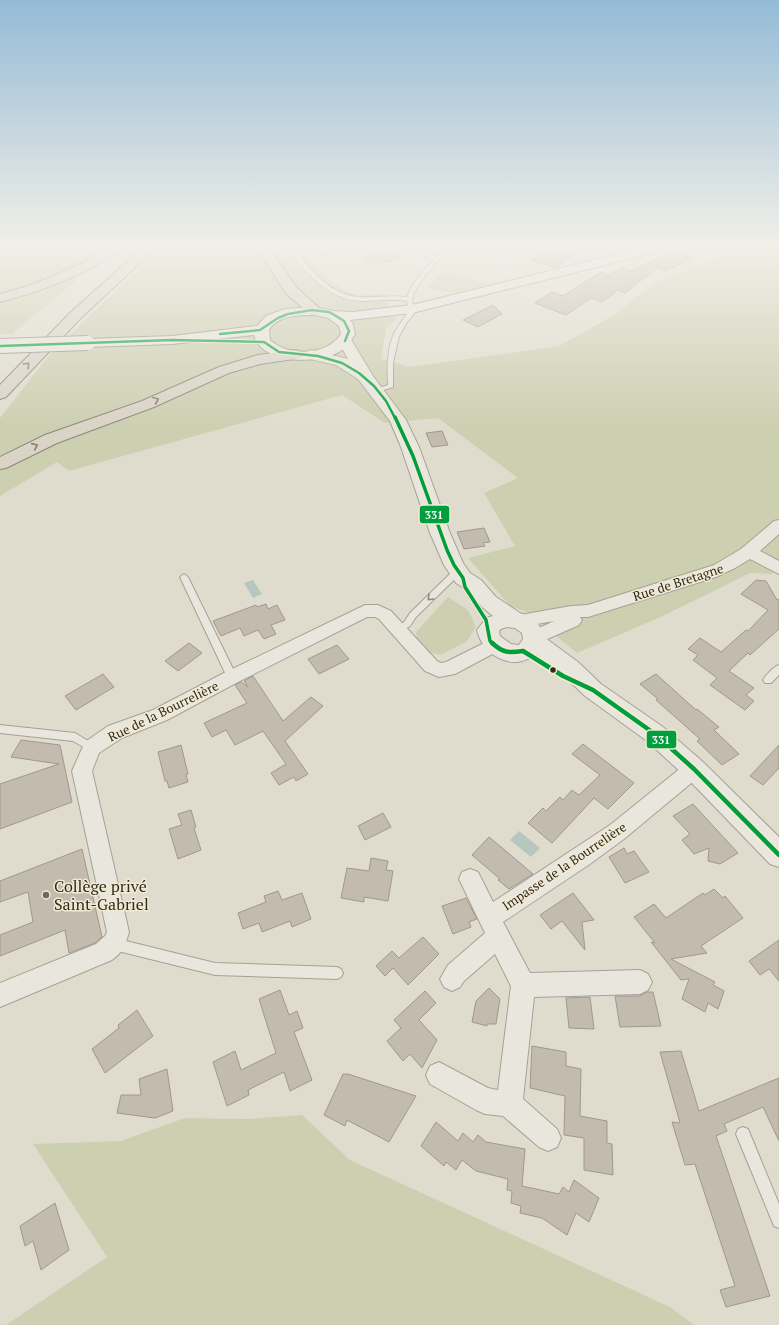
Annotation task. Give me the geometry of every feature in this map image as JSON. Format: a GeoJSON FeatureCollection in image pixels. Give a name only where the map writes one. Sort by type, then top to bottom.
{"type":"FeatureCollection","features":[{"type":"Feature","properties":{"kind":"highway"},"geometry":{"type":"LineString","coordinates":[[0,394],[86,306]]}},
{"type":"Feature","properties":{"kind":"highway"},"geometry":{"type":"LineString","coordinates":[[308,306],[314,311]]}},
{"type":"Feature","properties":{"kind":"highway"},"geometry":{"type":"LineString","coordinates":[[13,358],[38,333]]}},
{"type":"Feature","properties":{"kind":"highway"},"geometry":{"type":"LineString","coordinates":[[0,464],[51,439],[148,404],[229,368],[258,360],[303,355]]}},
{"type":"Feature","properties":{"kind":"main road"},"geometry":{"type":"LineString","coordinates":[[263,336],[269,321],[283,314],[314,311],[332,315],[352,316],[401,306]]}},
{"type":"Feature","properties":{"kind":"main road"},"geometry":{"type":"LineString","coordinates":[[303,355],[334,349],[367,324],[403,313],[409,306]]}},
{"type":"Feature","properties":{"kind":"main road"},"geometry":{"type":"LineString","coordinates":[[332,315],[346,324],[349,331],[346,339],[365,377],[398,420],[407,440],[440,533],[465,587],[482,614],[492,638],[504,652],[510,653],[530,643]]}},
{"type":"Feature","properties":{"kind":"main road"},"geometry":{"type":"LineString","coordinates":[[0,346],[263,336]]}},
{"type":"Feature","properties":{"kind":"main road"},"geometry":{"type":"LineString","coordinates":[[263,336],[275,350],[341,362],[365,377]]}},
{"type":"Feature","properties":{"kind":"main road"},"geometry":{"type":"LineString","coordinates":[[460,574],[474,585],[489,602],[530,628],[530,643],[563,676],[593,690],[655,734],[694,769],[779,855]]}},
{"type":"Feature","properties":{"kind":"main road"},"geometry":{"type":"LineString","coordinates":[[492,638],[498,621],[516,620]]}},
{"type":"Feature","properties":{"kind":"street","name":"Rue de Bretagne"},"geometry":{"type":"LineString","coordinates":[[516,620],[540,619],[578,610],[588,611],[710,573],[723,568],[750,552],[779,525]]}},
{"type":"Feature","properties":{"kind":"street"},"geometry":{"type":"LineString","coordinates":[[750,552],[779,568]]}},
{"type":"Feature","properties":{"kind":"street","name":"Rue de la Bourrelière"},"geometry":{"type":"LineString","coordinates":[[92,748],[115,732],[160,715],[232,677],[366,611],[378,611],[385,615],[431,666],[439,670],[449,669],[492,638]]}},
{"type":"Feature","properties":{"kind":"street","name":"Rue de Bretagne"},"geometry":{"type":"LineString","coordinates":[[530,643],[559,625],[584,616],[588,611]]}},
{"type":"Feature","properties":{"kind":"street"},"geometry":{"type":"LineString","coordinates":[[0,995],[104,952],[114,944],[118,932],[82,771],[92,748]]}},
{"type":"Feature","properties":{"kind":"street","name":"Impasse de la Bourrelière"},"geometry":{"type":"LineString","coordinates":[[452,979],[494,927],[582,857],[617,832],[694,769]]}},
{"type":"Feature","properties":{"kind":"street"},"geometry":{"type":"LineString","coordinates":[[470,879],[523,985],[510,1104]]}},
{"type":"Feature","properties":{"kind":"street"},"geometry":{"type":"LineString","coordinates":[[523,985],[640,982]]}},
{"type":"Feature","properties":{"kind":"street"},"geometry":{"type":"LineString","coordinates":[[439,1075],[484,1102],[510,1104],[548,1138]]}},
{"type":"Feature","properties":{"kind":"lane"},"geometry":{"type":"LineString","coordinates":[[376,390],[391,386],[390,363],[396,336],[404,321],[411,314],[410,306]]}},
{"type":"Feature","properties":{"kind":"lane"},"geometry":{"type":"LineString","coordinates":[[398,630],[460,574]]}},
{"type":"Feature","properties":{"kind":"lane"},"geometry":{"type":"LineString","coordinates":[[184,577],[232,677]]}},
{"type":"Feature","properties":{"kind":"lane"},"geometry":{"type":"LineString","coordinates":[[768,680],[779,669]]}},
{"type":"Feature","properties":{"kind":"lane"},"geometry":{"type":"LineString","coordinates":[[0,729],[75,738],[92,748]]}},
{"type":"Feature","properties":{"kind":"lane"},"geometry":{"type":"LineString","coordinates":[[114,944],[215,969],[337,973]]}},
{"type":"Feature","properties":{"kind":"lane"},"geometry":{"type":"LineString","coordinates":[[742,1134],[779,1221]]}},
{"type":"Feature","properties":{"kind":"green space"},"geometry":{"type":"Polygon","coordinates":[[[0,306],[46,306],[12,334],[0,334],[0,306]]]}},
{"type":"Feature","properties":{"kind":"green space"},"geometry":{"type":"Polygon","coordinates":[[[100,306],[388,306],[396,320],[386,328],[381,359],[410,367],[559,346],[614,315],[626,306],[779,306],[779,564],[772,574],[750,573],[665,615],[577,653],[527,612],[510,606],[468,558],[515,546],[484,493],[518,478],[438,418],[385,423],[342,395],[69,471],[57,462],[0,496],[0,418],[50,354],[100,306]]]}},
{"type":"Feature","properties":{"kind":"green space"},"geometry":{"type":"Polygon","coordinates":[[[448,597],[468,610],[476,627],[467,641],[441,655],[431,653],[417,640],[416,632],[448,597]]]}},
{"type":"Feature","properties":{"kind":"green space"},"geometry":{"type":"Polygon","coordinates":[[[302,1115],[350,1160],[670,1307],[694,1325],[6,1325],[107,1257],[33,1144],[121,1141],[185,1118],[247,1119],[302,1115]]]}},
{"type":"Feature","properties":{"kind":"shaded area"},"geometry":{"type":"Polygon","coordinates":[[[253,580],[262,594],[253,598],[244,583],[253,580]]]}},
{"type":"Feature","properties":{"kind":"shaded area"},"geometry":{"type":"Polygon","coordinates":[[[519,831],[540,848],[531,857],[510,840],[519,831]]]}},
{"type":"Feature","properties":{"kind":"building"},"geometry":{"type":"Polygon","coordinates":[[[491,306],[494,306],[502,314],[478,327],[463,320],[491,306]]]}},
{"type":"Feature","properties":{"kind":"building"},"geometry":{"type":"Polygon","coordinates":[[[542,306],[579,306],[566,315],[542,306]]]}},
{"type":"Feature","properties":{"kind":"building"},"geometry":{"type":"Polygon","coordinates":[[[442,431],[448,445],[432,447],[426,433],[442,431]]]}},
{"type":"Feature","properties":{"kind":"building"},"geometry":{"type":"Polygon","coordinates":[[[484,528],[490,542],[483,543],[485,546],[464,549],[457,532],[484,528]]]}},
{"type":"Feature","properties":{"kind":"building"},"geometry":{"type":"Polygon","coordinates":[[[756,580],[766,581],[777,600],[779,599],[779,629],[750,655],[748,653],[729,671],[754,688],[746,695],[754,701],[745,710],[710,685],[717,678],[693,660],[698,655],[688,649],[700,638],[721,652],[746,630],[748,631],[768,610],[741,594],[756,580]]]}},
{"type":"Feature","properties":{"kind":"building"},"geometry":{"type":"Polygon","coordinates":[[[266,604],[268,609],[277,605],[285,620],[271,625],[276,634],[264,639],[258,630],[244,636],[240,628],[221,636],[213,621],[256,605],[257,607],[266,604]]]}},
{"type":"Feature","properties":{"kind":"building"},"geometry":{"type":"Polygon","coordinates":[[[189,643],[202,653],[178,671],[165,661],[189,643]]]}},
{"type":"Feature","properties":{"kind":"building"},"geometry":{"type":"Polygon","coordinates":[[[337,645],[349,659],[319,674],[308,659],[337,645]]]}},
{"type":"Feature","properties":{"kind":"building"},"geometry":{"type":"Polygon","coordinates":[[[103,674],[114,687],[76,710],[65,696],[103,674]]]}},
{"type":"Feature","properties":{"kind":"building"},"geometry":{"type":"Polygon","coordinates":[[[656,674],[696,710],[697,709],[719,727],[714,730],[739,754],[722,765],[697,741],[700,739],[640,684],[656,674]]]}},
{"type":"Feature","properties":{"kind":"building"},"geometry":{"type":"Polygon","coordinates":[[[253,676],[283,721],[311,697],[323,706],[285,741],[308,774],[296,781],[294,777],[279,785],[271,773],[286,764],[263,731],[235,745],[226,730],[212,737],[204,723],[247,703],[235,685],[241,682],[248,687],[244,681],[253,676]]]}},
{"type":"Feature","properties":{"kind":"building"},"geometry":{"type":"Polygon","coordinates":[[[21,740],[60,745],[72,802],[0,829],[0,784],[59,764],[11,757],[21,740]]]}},
{"type":"Feature","properties":{"kind":"building"},"geometry":{"type":"Polygon","coordinates":[[[583,744],[634,783],[608,809],[594,798],[552,843],[528,823],[543,808],[546,811],[560,797],[563,800],[572,790],[579,795],[600,775],[572,754],[583,744]]]}},
{"type":"Feature","properties":{"kind":"building"},"geometry":{"type":"Polygon","coordinates":[[[181,745],[188,774],[186,775],[188,782],[169,788],[167,781],[165,781],[158,752],[181,745]]]}},
{"type":"Feature","properties":{"kind":"building"},"geometry":{"type":"Polygon","coordinates":[[[779,745],[779,768],[763,785],[750,776],[779,745]]]}},
{"type":"Feature","properties":{"kind":"building"},"geometry":{"type":"Polygon","coordinates":[[[693,804],[738,853],[720,864],[708,861],[709,848],[694,854],[682,840],[690,834],[673,816],[693,804]]]}},
{"type":"Feature","properties":{"kind":"building"},"geometry":{"type":"Polygon","coordinates":[[[191,810],[196,827],[194,828],[201,850],[178,859],[169,829],[182,825],[178,814],[191,810]]]}},
{"type":"Feature","properties":{"kind":"building"},"geometry":{"type":"Polygon","coordinates":[[[383,813],[391,827],[365,840],[358,826],[383,813]]]}},
{"type":"Feature","properties":{"kind":"building"},"geometry":{"type":"Polygon","coordinates":[[[489,837],[533,874],[509,889],[498,880],[500,879],[472,855],[489,837]]]}},
{"type":"Feature","properties":{"kind":"building"},"geometry":{"type":"Polygon","coordinates":[[[624,848],[627,854],[634,851],[649,872],[625,883],[609,857],[624,848]]]}},
{"type":"Feature","properties":{"kind":"building"},"geometry":{"type":"Polygon","coordinates":[[[82,849],[102,937],[95,943],[69,953],[65,930],[0,956],[0,935],[33,922],[28,892],[0,902],[0,881],[82,849]]]}},
{"type":"Feature","properties":{"kind":"building"},"geometry":{"type":"Polygon","coordinates":[[[371,858],[388,861],[386,870],[393,871],[388,901],[364,897],[364,902],[341,898],[347,868],[369,871],[371,858]]]}},
{"type":"Feature","properties":{"kind":"building"},"geometry":{"type":"Polygon","coordinates":[[[714,889],[723,898],[725,896],[743,918],[701,946],[707,953],[671,959],[715,982],[713,985],[724,991],[718,1009],[708,1003],[705,1012],[682,999],[689,979],[681,980],[651,942],[655,943],[634,917],[654,904],[666,918],[703,893],[705,895],[714,889]]]}},
{"type":"Feature","properties":{"kind":"building"},"geometry":{"type":"Polygon","coordinates":[[[278,891],[282,900],[302,893],[311,919],[292,927],[290,921],[262,932],[259,923],[243,929],[238,913],[266,902],[264,896],[278,891]]]}},
{"type":"Feature","properties":{"kind":"building"},"geometry":{"type":"Polygon","coordinates":[[[573,893],[594,920],[582,922],[585,950],[562,921],[551,929],[540,915],[573,893]]]}},
{"type":"Feature","properties":{"kind":"building"},"geometry":{"type":"Polygon","coordinates":[[[466,898],[477,919],[469,922],[471,927],[453,934],[442,906],[466,898]]]}},
{"type":"Feature","properties":{"kind":"building"},"geometry":{"type":"Polygon","coordinates":[[[423,937],[439,954],[408,985],[393,968],[385,976],[376,966],[392,951],[399,958],[423,937]]]}},
{"type":"Feature","properties":{"kind":"building"},"geometry":{"type":"Polygon","coordinates":[[[779,940],[779,981],[769,969],[760,975],[749,961],[779,940]]]}},
{"type":"Feature","properties":{"kind":"building"},"geometry":{"type":"Polygon","coordinates":[[[489,988],[500,999],[496,1024],[487,1024],[487,1026],[472,1022],[476,1001],[489,988]]]}},
{"type":"Feature","properties":{"kind":"building"},"geometry":{"type":"Polygon","coordinates":[[[280,990],[289,1015],[297,1011],[303,1028],[294,1032],[312,1080],[290,1091],[284,1072],[248,1090],[249,1095],[227,1106],[213,1062],[235,1051],[241,1070],[276,1053],[259,999],[280,990]]]}},
{"type":"Feature","properties":{"kind":"building"},"geometry":{"type":"Polygon","coordinates":[[[425,991],[436,1003],[419,1020],[437,1040],[422,1068],[410,1054],[403,1061],[387,1041],[401,1028],[394,1020],[425,991]]]}},
{"type":"Feature","properties":{"kind":"building"},"geometry":{"type":"Polygon","coordinates":[[[646,992],[653,992],[661,1026],[620,1027],[615,996],[640,996],[646,992]]]}},
{"type":"Feature","properties":{"kind":"building"},"geometry":{"type":"Polygon","coordinates":[[[590,997],[594,1029],[569,1028],[566,998],[590,997]]]}},
{"type":"Feature","properties":{"kind":"building"},"geometry":{"type":"Polygon","coordinates":[[[137,1010],[153,1036],[105,1073],[92,1049],[119,1028],[118,1025],[137,1010]]]}},
{"type":"Feature","properties":{"kind":"building"},"geometry":{"type":"Polygon","coordinates":[[[532,1046],[566,1052],[566,1066],[581,1069],[580,1116],[607,1121],[607,1143],[612,1144],[613,1175],[584,1170],[584,1138],[564,1135],[565,1096],[530,1088],[532,1046]]]}},
{"type":"Feature","properties":{"kind":"building"},"geometry":{"type":"Polygon","coordinates":[[[681,1051],[699,1111],[779,1078],[779,1141],[763,1107],[724,1124],[727,1131],[716,1136],[770,1296],[726,1307],[720,1290],[735,1286],[695,1164],[685,1165],[672,1122],[680,1123],[660,1052],[681,1051]]]}},
{"type":"Feature","properties":{"kind":"building"},"geometry":{"type":"Polygon","coordinates":[[[167,1069],[173,1111],[155,1118],[117,1113],[121,1095],[141,1095],[139,1079],[167,1069]]]}},
{"type":"Feature","properties":{"kind":"building"},"geometry":{"type":"Polygon","coordinates":[[[343,1074],[348,1074],[416,1096],[389,1142],[347,1120],[345,1126],[324,1115],[343,1074]]]}},
{"type":"Feature","properties":{"kind":"building"},"geometry":{"type":"Polygon","coordinates":[[[436,1122],[458,1141],[463,1133],[473,1142],[478,1135],[486,1142],[525,1149],[522,1186],[559,1194],[563,1187],[569,1192],[574,1180],[599,1198],[589,1222],[576,1213],[567,1235],[542,1218],[520,1213],[521,1206],[511,1203],[512,1191],[507,1190],[508,1179],[476,1171],[462,1160],[456,1170],[446,1162],[444,1166],[421,1146],[436,1122]]]}},
{"type":"Feature","properties":{"kind":"building"},"geometry":{"type":"Polygon","coordinates":[[[55,1203],[69,1250],[41,1270],[33,1241],[25,1246],[20,1226],[55,1203]]]}},
{"type":"Feature","properties":{"kind":"transit line","name":"331"},"geometry":{"type":"LineString","coordinates":[[220,334],[260,330],[278,318],[288,314],[312,310],[329,312],[343,320],[349,331],[345,341]]}},
{"type":"Feature","properties":{"kind":"transit line","name":"331"},"geometry":{"type":"LineString","coordinates":[[0,346],[172,340],[264,342],[279,352],[318,356],[342,363],[359,373],[374,386],[386,401],[396,419],[413,456],[447,550],[454,565],[463,578],[465,587],[486,620],[490,641],[499,649],[510,653],[523,651]]}},
{"type":"Feature","properties":{"kind":"transit line","name":"331"},"geometry":{"type":"LineString","coordinates":[[523,651],[563,676],[593,690],[655,734],[694,769],[779,855]]}},
{"type":"Feature","properties":{"kind":"place","name":"Collège privé Saint-Gabriel"},"geometry":{"type":"Point","coordinates":[46,895]}}]}
